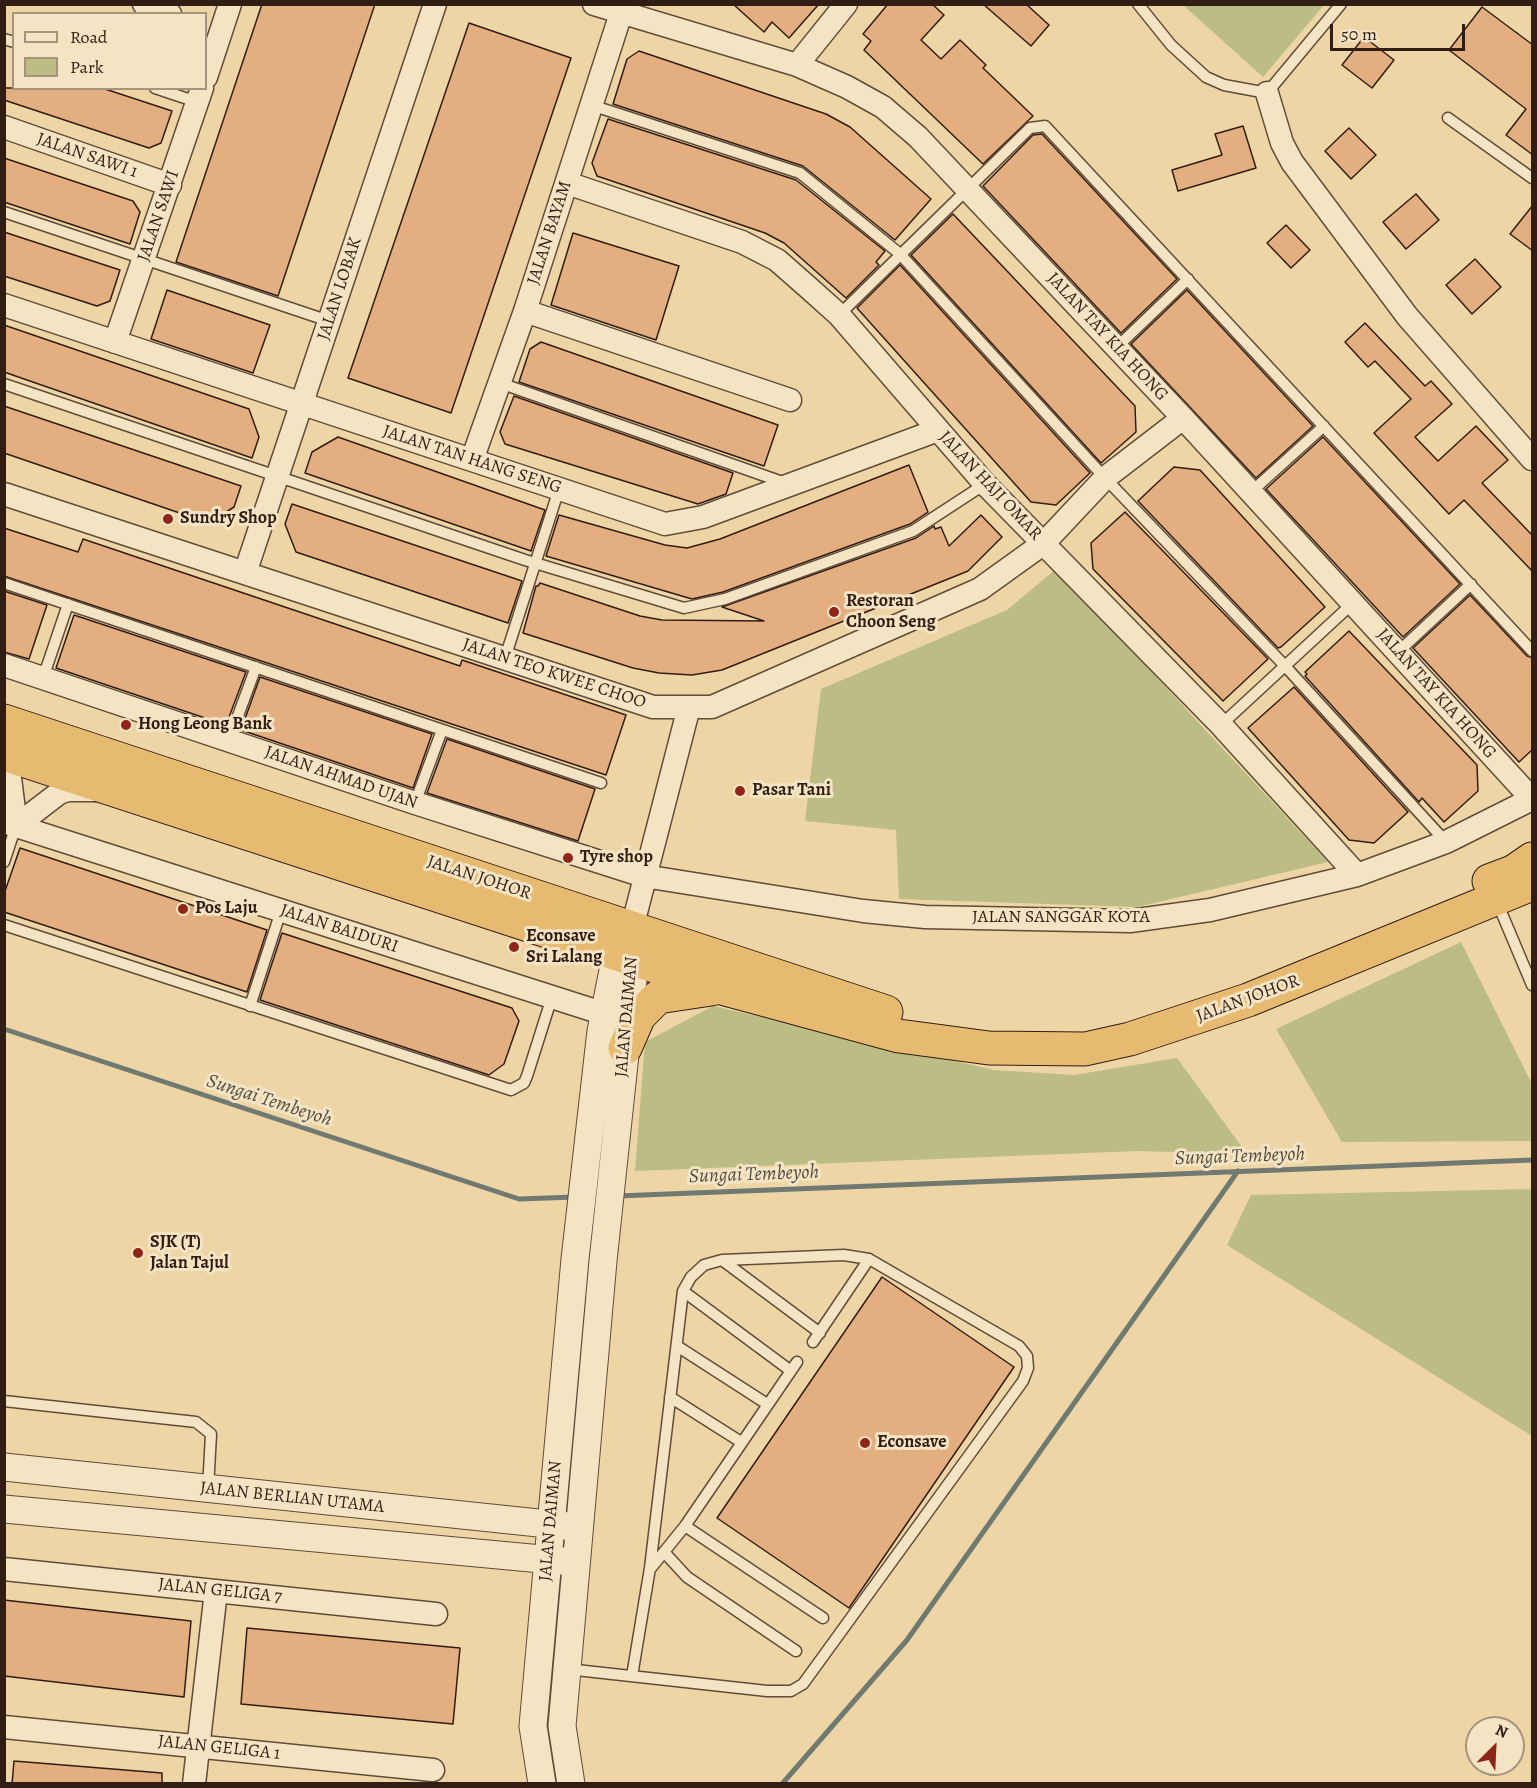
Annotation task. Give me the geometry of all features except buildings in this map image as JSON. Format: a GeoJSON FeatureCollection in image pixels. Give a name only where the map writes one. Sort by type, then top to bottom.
{"type":"FeatureCollection","features":[{"type":"Feature","properties":{"kind":"highway","name":"JALAN JOHOR"},"geometry":{"type":"LineString","coordinates":[[4,721],[628,948],[722,988],[899,1036],[950,1042],[1031,1050],[1084,1049],[1130,1039],[1268,992],[1533,884]]}},
{"type":"Feature","properties":{"kind":"highway","name":"JALAN JOHOR"},"geometry":{"type":"LineString","coordinates":[[4,754],[628,948],[904,1018],[950,1042]]}},
{"type":"Feature","properties":{"kind":"highway"},"geometry":{"type":"LineString","coordinates":[[1268,992],[1300,961],[1333,943],[1513,872],[1533,859]]}},
{"type":"Feature","properties":{"kind":"highway"},"geometry":{"type":"LineString","coordinates":[[625,1048],[639,1016],[658,998],[722,988]]}},
{"type":"Feature","properties":{"kind":"street"},"geometry":{"type":"LineString","coordinates":[[144,4],[165,12]]}},
{"type":"Feature","properties":{"kind":"street"},"geometry":{"type":"LineString","coordinates":[[207,70],[213,29],[230,4]]}},
{"type":"Feature","properties":{"kind":"street","name":"JALAN LOBAK"},"geometry":{"type":"LineString","coordinates":[[244,573],[435,4]]}},
{"type":"Feature","properties":{"kind":"street","name":"JALAN TAY KIA HONG"},"geometry":{"type":"LineString","coordinates":[[594,4],[622,9],[797,65],[847,87],[883,108],[918,137],[1183,418],[1532,799]]}},
{"type":"Feature","properties":{"kind":"street"},"geometry":{"type":"LineString","coordinates":[[797,65],[846,4]]}},
{"type":"Feature","properties":{"kind":"street","name":"JALAN BAYAM"},"geometry":{"type":"LineString","coordinates":[[472,460],[525,311],[622,9]]}},
{"type":"Feature","properties":{"kind":"street"},"geometry":{"type":"LineString","coordinates":[[1267,93],[1282,143],[1292,162],[1407,316],[1533,459]]}},
{"type":"Feature","properties":{"kind":"street","name":"JALAN SAWI"},"geometry":{"type":"LineString","coordinates":[[115,342],[199,95]]}},
{"type":"Feature","properties":{"kind":"street","name":"JALAN SAWI 1"},"geometry":{"type":"LineString","coordinates":[[4,128],[170,185]]}},
{"type":"Feature","properties":{"kind":"street","name":"JALAN HAJI OMAR"},"geometry":{"type":"LineString","coordinates":[[567,183],[742,242],[777,260],[838,315],[985,484],[1221,725],[1357,875]]}},
{"type":"Feature","properties":{"kind":"street","name":"JALAN TAN HANG SENG"},"geometry":{"type":"LineString","coordinates":[[4,305],[664,524],[703,517],[938,430]]}},
{"type":"Feature","properties":{"kind":"street"},"geometry":{"type":"LineString","coordinates":[[525,311],[790,400]]}},
{"type":"Feature","properties":{"kind":"street","name":"JALAN TEO KWEE CHOO"},"geometry":{"type":"LineString","coordinates":[[4,494],[653,706],[712,707],[980,589],[1044,543],[1105,478],[1183,418]]}},
{"type":"Feature","properties":{"kind":"street","name":"JALAN AHMAD UJAN"},"geometry":{"type":"LineString","coordinates":[[4,665],[415,803],[644,876]]}},
{"type":"Feature","properties":{"kind":"street"},"geometry":{"type":"LineString","coordinates":[[628,948],[644,876],[688,707]]}},
{"type":"Feature","properties":{"kind":"street"},"geometry":{"type":"LineString","coordinates":[[4,766],[10,778],[10,824]]}},
{"type":"Feature","properties":{"kind":"street"},"geometry":{"type":"LineString","coordinates":[[10,824],[49,799],[68,790],[120,791]]}},
{"type":"Feature","properties":{"kind":"street","name":"JALAN SANGGAR KOTA"},"geometry":{"type":"LineString","coordinates":[[644,876],[863,910],[925,917],[1130,921],[1210,910],[1357,875],[1446,842],[1532,799]]}},
{"type":"Feature","properties":{"kind":"street","name":"JALAN BAIDURI"},"geometry":{"type":"LineString","coordinates":[[10,824],[604,1014]]}},
{"type":"Feature","properties":{"kind":"street","name":"JALAN DAIMAN"},"geometry":{"type":"LineString","coordinates":[[542,1784],[533,1726],[576,1258],[604,1014],[628,948]]}},
{"type":"Feature","properties":{"kind":"street","name":"JALAN DAIMAN"},"geometry":{"type":"LineString","coordinates":[[571,1784],[562,1726],[603,1261],[625,1048],[628,948]]}},
{"type":"Feature","properties":{"kind":"street","name":"JALAN BERLIAN UTAMA"},"geometry":{"type":"LineString","coordinates":[[4,1467],[580,1528]]}},
{"type":"Feature","properties":{"kind":"street","name":"JALAN BERLIAN UTAMA"},"geometry":{"type":"LineString","coordinates":[[4,1509],[577,1562]]}},
{"type":"Feature","properties":{"kind":"street","name":"JALAN GELIGA 7"},"geometry":{"type":"LineString","coordinates":[[4,1569],[436,1614]]}},
{"type":"Feature","properties":{"kind":"street"},"geometry":{"type":"LineString","coordinates":[[194,1784],[216,1591]]}},
{"type":"Feature","properties":{"kind":"street","name":"JALAN GELIGA 1"},"geometry":{"type":"LineString","coordinates":[[4,1727],[433,1770]]}},
{"type":"Feature","properties":{"kind":"lane"},"geometry":{"type":"LineString","coordinates":[[1138,4],[1171,45],[1206,77],[1224,85],[1267,93],[1341,4]]}},
{"type":"Feature","properties":{"kind":"lane"},"geometry":{"type":"LineString","coordinates":[[168,90],[199,95]]}},
{"type":"Feature","properties":{"kind":"lane"},"geometry":{"type":"LineString","coordinates":[[591,105],[800,173],[900,255],[917,270],[1105,478],[1285,666],[1446,842]]}},
{"type":"Feature","properties":{"kind":"lane"},"geometry":{"type":"LineString","coordinates":[[1448,118],[1533,178]]}},
{"type":"Feature","properties":{"kind":"lane"},"geometry":{"type":"LineString","coordinates":[[838,315],[1030,128],[1045,126],[1533,651]]}},
{"type":"Feature","properties":{"kind":"lane"},"geometry":{"type":"LineString","coordinates":[[4,212],[329,321]]}},
{"type":"Feature","properties":{"kind":"lane"},"geometry":{"type":"LineString","coordinates":[[1116,348],[1188,279]]}},
{"type":"Feature","properties":{"kind":"lane"},"geometry":{"type":"LineString","coordinates":[[500,383],[790,484]]}},
{"type":"Feature","properties":{"kind":"lane"},"geometry":{"type":"LineString","coordinates":[[4,384],[535,564],[684,608],[725,599],[913,531],[985,484]]}},
{"type":"Feature","properties":{"kind":"lane"},"geometry":{"type":"LineString","coordinates":[[1251,492],[1324,426]]}},
{"type":"Feature","properties":{"kind":"lane"},"geometry":{"type":"LineString","coordinates":[[505,658],[559,489]]}},
{"type":"Feature","properties":{"kind":"lane"},"geometry":{"type":"LineString","coordinates":[[4,583],[601,783]]}},
{"type":"Feature","properties":{"kind":"lane"},"geometry":{"type":"LineString","coordinates":[[1398,652],[1471,584]]}},
{"type":"Feature","properties":{"kind":"lane"},"geometry":{"type":"LineString","coordinates":[[1221,725],[1353,603]]}},
{"type":"Feature","properties":{"kind":"lane"},"geometry":{"type":"LineString","coordinates":[[43,678],[68,604]]}},
{"type":"Feature","properties":{"kind":"lane"},"geometry":{"type":"LineString","coordinates":[[229,740],[256,667]]}},
{"type":"Feature","properties":{"kind":"lane"},"geometry":{"type":"LineString","coordinates":[[415,803],[442,730]]}},
{"type":"Feature","properties":{"kind":"lane"},"geometry":{"type":"LineString","coordinates":[[4,862],[10,824]]}},
{"type":"Feature","properties":{"kind":"lane"},"geometry":{"type":"LineString","coordinates":[[1496,899],[1533,985]]}},
{"type":"Feature","properties":{"kind":"lane"},"geometry":{"type":"LineString","coordinates":[[250,1006],[281,911]]}},
{"type":"Feature","properties":{"kind":"lane"},"geometry":{"type":"LineString","coordinates":[[4,925],[511,1090],[524,1083],[552,997]]}},
{"type":"Feature","properties":{"kind":"lane"},"geometry":{"type":"LineString","coordinates":[[567,1669],[767,1691],[790,1690],[803,1684],[1023,1382],[1028,1368],[1027,1356],[1019,1346],[869,1259],[844,1255],[722,1260],[704,1265],[691,1277],[683,1291],[650,1568],[632,1676]]}},
{"type":"Feature","properties":{"kind":"lane"},"geometry":{"type":"LineString","coordinates":[[722,1260],[816,1338],[869,1259]]}},
{"type":"Feature","properties":{"kind":"lane"},"geometry":{"type":"LineString","coordinates":[[650,1568],[685,1526],[794,1367],[683,1291]]}},
{"type":"Feature","properties":{"kind":"lane"},"geometry":{"type":"LineString","coordinates":[[676,1346],[767,1404]]}},
{"type":"Feature","properties":{"kind":"lane"},"geometry":{"type":"LineString","coordinates":[[670,1397],[741,1442]]}},
{"type":"Feature","properties":{"kind":"lane"},"geometry":{"type":"LineString","coordinates":[[4,1401],[196,1422],[211,1434],[208,1489]]}},
{"type":"Feature","properties":{"kind":"lane"},"geometry":{"type":"LineString","coordinates":[[685,1526],[823,1618]]}},
{"type":"Feature","properties":{"kind":"lane"},"geometry":{"type":"LineString","coordinates":[[663,1552],[687,1577],[796,1652]]}},
{"type":"Feature","properties":{"kind":"green space"},"geometry":{"type":"Polygon","coordinates":[[[1183,5],[1324,5],[1263,77],[1183,5]]]}},
{"type":"Feature","properties":{"kind":"green space"},"geometry":{"type":"Polygon","coordinates":[[[1056,569],[1328,862],[1137,907],[899,899],[896,830],[805,821],[821,689],[1007,610],[1056,569]]]}},
{"type":"Feature","properties":{"kind":"green space"},"geometry":{"type":"Polygon","coordinates":[[[1461,942],[1532,1084],[1532,1141],[1342,1142],[1276,1029],[1461,942]]]}},
{"type":"Feature","properties":{"kind":"green space"},"geometry":{"type":"Polygon","coordinates":[[[713,1006],[994,1070],[1074,1075],[1177,1058],[1247,1154],[1137,1151],[635,1171],[645,1042],[713,1006]]]}},
{"type":"Feature","properties":{"kind":"green space"},"geometry":{"type":"Polygon","coordinates":[[[1532,1189],[1532,1436],[1227,1245],[1251,1195],[1532,1189]]]}},
{"type":"Feature","properties":{"kind":"waterway","name":"Sungai Tembeyoh"},"geometry":{"type":"LineString","coordinates":[[4,1029],[519,1199],[575,1197]]}},
{"type":"Feature","properties":{"kind":"waterway","name":"Sungai Tembeyoh"},"geometry":{"type":"LineString","coordinates":[[617,1196],[1532,1160]]}},
{"type":"Feature","properties":{"kind":"waterway"},"geometry":{"type":"LineString","coordinates":[[782,1784],[907,1640],[1238,1171]]}},
{"type":"Feature","properties":{"kind":"place","name":"Sundry Shop"},"geometry":{"type":"Point","coordinates":[168,519]}},
{"type":"Feature","properties":{"kind":"place","name":"Restoran Choon Seng"},"geometry":{"type":"Point","coordinates":[834,612]}},
{"type":"Feature","properties":{"kind":"place","name":"Hong Leong Bank"},"geometry":{"type":"Point","coordinates":[126,725]}},
{"type":"Feature","properties":{"kind":"place","name":"Pasar Tani"},"geometry":{"type":"Point","coordinates":[740,791]}},
{"type":"Feature","properties":{"kind":"place","name":"Tyre shop"},"geometry":{"type":"Point","coordinates":[568,858]}},
{"type":"Feature","properties":{"kind":"place","name":"Pos Laju"},"geometry":{"type":"Point","coordinates":[183,909]}},
{"type":"Feature","properties":{"kind":"place","name":"Econsave Sri Lalang"},"geometry":{"type":"Point","coordinates":[514,947]}},
{"type":"Feature","properties":{"kind":"place","name":"SJK (T) Jalan Tajul"},"geometry":{"type":"Point","coordinates":[138,1253]}},
{"type":"Feature","properties":{"kind":"place","name":"Econsave"},"geometry":{"type":"Point","coordinates":[865,1443]}}]}
